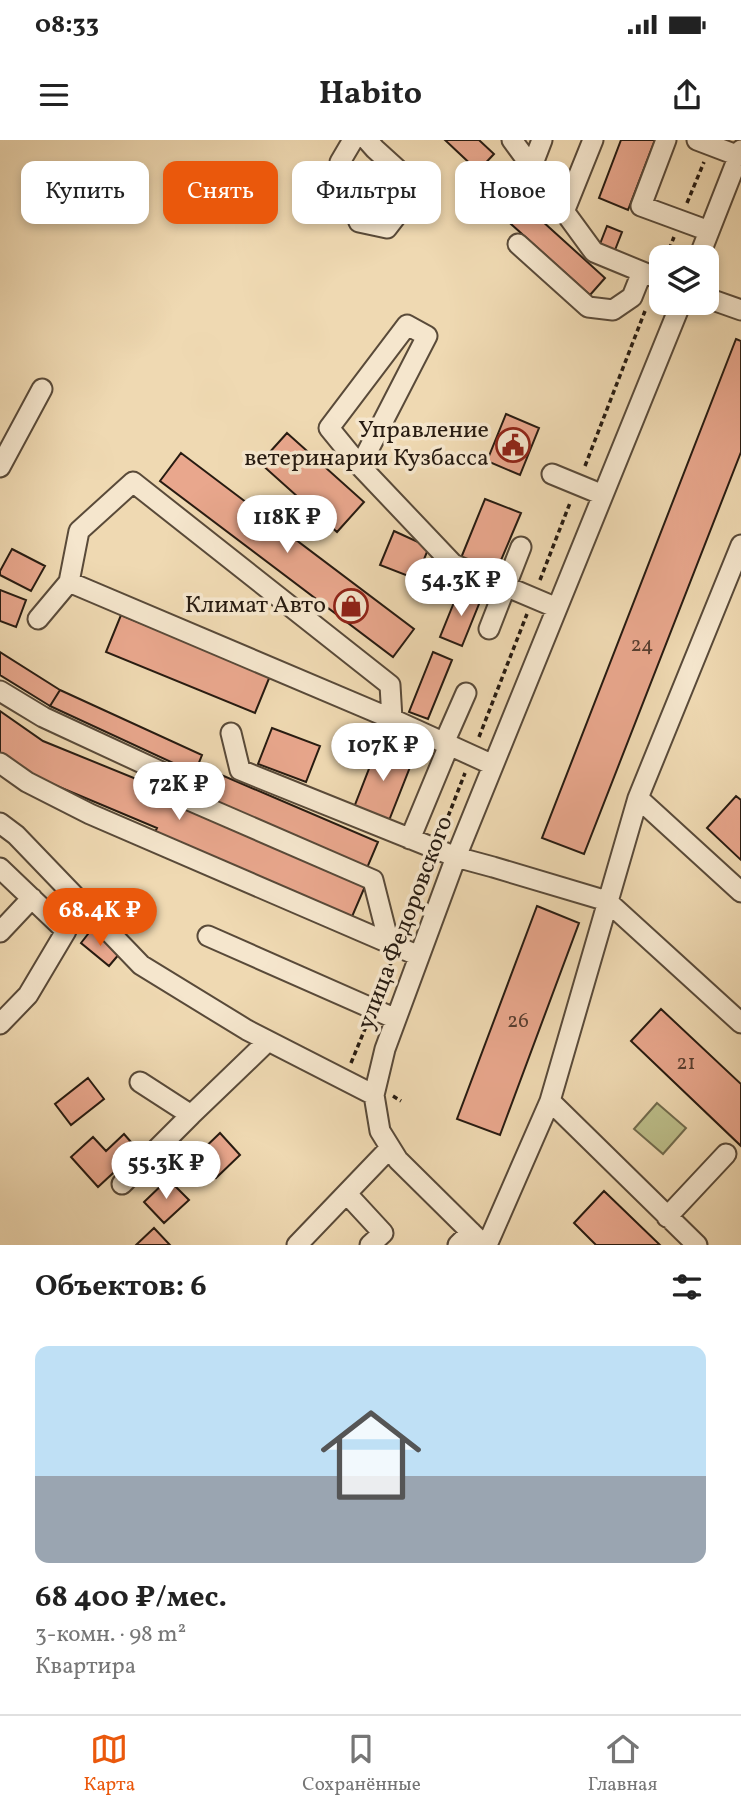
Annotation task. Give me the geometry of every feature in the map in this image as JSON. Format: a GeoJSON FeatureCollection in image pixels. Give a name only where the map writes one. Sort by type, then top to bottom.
{"type":"FeatureCollection","features":[{"type":"Feature","properties":{"kind":"street"},"geometry":{"type":"LineString","coordinates":[[354,140],[341,162],[348,195],[359,222],[387,228],[407,202],[411,186],[367,140]]}},
{"type":"Feature","properties":{"kind":"street"},"geometry":{"type":"LineString","coordinates":[[512,140],[527,161]]}},
{"type":"Feature","properties":{"kind":"street"},"geometry":{"type":"LineString","coordinates":[[533,161],[542,140]]}},
{"type":"Feature","properties":{"kind":"street"},"geometry":{"type":"LineString","coordinates":[[570,197],[593,140]]}},
{"type":"Feature","properties":{"kind":"street"},"geometry":{"type":"LineString","coordinates":[[666,140],[641,205],[709,231]]}},
{"type":"Feature","properties":{"kind":"street"},"geometry":{"type":"LineString","coordinates":[[704,142],[740,153],[704,245]]}},
{"type":"Feature","properties":{"kind":"street"},"geometry":{"type":"LineString","coordinates":[[570,220],[594,253],[649,275]]}},
{"type":"Feature","properties":{"kind":"street"},"geometry":{"type":"LineString","coordinates":[[518,244],[588,307],[613,310],[649,282]]}},
{"type":"Feature","properties":{"kind":"street"},"geometry":{"type":"LineString","coordinates":[[719,302],[741,310]]}},
{"type":"Feature","properties":{"kind":"street","name":"улица Федоровского"},"geometry":{"type":"LineString","coordinates":[[375,1090],[385,1049],[456,857],[676,315]]}},
{"type":"Feature","properties":{"kind":"street"},"geometry":{"type":"LineString","coordinates":[[360,466],[426,336],[407,325],[329,428],[360,466],[453,564],[557,608]]}},
{"type":"Feature","properties":{"kind":"street"},"geometry":{"type":"LineString","coordinates":[[0,467],[42,389]]}},
{"type":"Feature","properties":{"kind":"street"},"geometry":{"type":"LineString","coordinates":[[552,474],[603,495]]}},
{"type":"Feature","properties":{"kind":"street"},"geometry":{"type":"LineString","coordinates":[[38,619],[69,582],[79,531],[133,482],[390,685],[392,719]]}},
{"type":"Feature","properties":{"kind":"street"},"geometry":{"type":"LineString","coordinates":[[0,823],[16,835],[141,965],[247,1030],[375,1090],[380,1131],[390,1148],[398,1160],[475,1242],[550,1101],[638,798],[741,545]]}},
{"type":"Feature","properties":{"kind":"street"},"geometry":{"type":"LineString","coordinates":[[489,629],[521,547]]}},
{"type":"Feature","properties":{"kind":"street"},"geometry":{"type":"LineString","coordinates":[[69,582],[494,765]]}},
{"type":"Feature","properties":{"kind":"street"},"geometry":{"type":"LineString","coordinates":[[0,691],[43,717],[168,775],[191,800],[373,880],[393,945]]}},
{"type":"Feature","properties":{"kind":"street"},"geometry":{"type":"LineString","coordinates":[[410,839],[466,693]]}},
{"type":"Feature","properties":{"kind":"street"},"geometry":{"type":"LineString","coordinates":[[231,733],[240,770],[456,857],[607,901],[741,1023]]}},
{"type":"Feature","properties":{"kind":"street"},"geometry":{"type":"LineString","coordinates":[[0,763],[27,782],[90,814],[419,956]]}},
{"type":"Feature","properties":{"kind":"street"},"geometry":{"type":"LineString","coordinates":[[638,798],[741,892]]}},
{"type":"Feature","properties":{"kind":"street"},"geometry":{"type":"LineString","coordinates":[[0,868],[66,931],[28,995],[0,1024]]}},
{"type":"Feature","properties":{"kind":"street"},"geometry":{"type":"LineString","coordinates":[[0,933],[32,898]]}},
{"type":"Feature","properties":{"kind":"street"},"geometry":{"type":"LineString","coordinates":[[208,936],[396,1019]]}},
{"type":"Feature","properties":{"kind":"street"},"geometry":{"type":"LineString","coordinates":[[122,1184],[268,1041]]}},
{"type":"Feature","properties":{"kind":"street"},"geometry":{"type":"LineString","coordinates":[[140,1082],[191,1115]]}},
{"type":"Feature","properties":{"kind":"street"},"geometry":{"type":"LineString","coordinates":[[550,1101],[697,1245]]}},
{"type":"Feature","properties":{"kind":"street"},"geometry":{"type":"LineString","coordinates":[[297,1245],[390,1148]]}},
{"type":"Feature","properties":{"kind":"street"},"geometry":{"type":"LineString","coordinates":[[667,1217],[726,1154]]}},
{"type":"Feature","properties":{"kind":"street"},"geometry":{"type":"LineString","coordinates":[[346,1194],[383,1233],[370,1245]]}},
{"type":"Feature","properties":{"kind":"path"},"geometry":{"type":"LineString","coordinates":[[671,245],[704,142]]}},
{"type":"Feature","properties":{"kind":"path"},"geometry":{"type":"LineString","coordinates":[[350,1067],[373,1009],[393,945],[435,849],[578,485],[649,291]]}},
{"type":"Feature","properties":{"kind":"path"},"geometry":{"type":"LineString","coordinates":[[375,1090],[401,1101]]}},
{"type":"Feature","properties":{"kind":"green space"},"geometry":{"type":"Polygon","coordinates":[[[657,1103],[686,1128],[663,1154],[634,1129],[657,1103]]]}},
{"type":"Feature","properties":{"kind":"building"},"geometry":{"type":"Polygon","coordinates":[[[445,140],[479,140],[494,154],[487,161],[467,161],[445,140]]]}},
{"type":"Feature","properties":{"kind":"building"},"geometry":{"type":"Polygon","coordinates":[[[621,140],[655,140],[628,210],[599,198],[621,140]]]}},
{"type":"Feature","properties":{"kind":"building"},"geometry":{"type":"Polygon","coordinates":[[[511,224],[545,224],[605,278],[590,295],[511,224]]]}},
{"type":"Feature","properties":{"kind":"building"},"geometry":{"type":"Polygon","coordinates":[[[607,226],[622,232],[615,250],[600,244],[607,226]]]}},
{"type":"Feature","properties":{"kind":"building"},"geometry":{"type":"Polygon","coordinates":[[[736,339],[741,341],[741,452],[584,854],[542,838],[736,339]]]}},
{"type":"Feature","properties":{"kind":"building","name":"Управление ветеринарии Кузбасса"},"geometry":{"type":"Polygon","coordinates":[[[506,414],[539,428],[520,475],[487,461],[506,414]]]}},
{"type":"Feature","properties":{"kind":"building"},"geometry":{"type":"Polygon","coordinates":[[[287,433],[364,502],[337,532],[260,463],[287,433]]]}},
{"type":"Feature","properties":{"kind":"building"},"geometry":{"type":"Polygon","coordinates":[[[181,453],[414,629],[393,657],[160,481],[181,453]]]}},
{"type":"Feature","properties":{"kind":"building"},"geometry":{"type":"Polygon","coordinates":[[[485,499],[521,513],[496,572],[461,558],[485,499]]]}},
{"type":"Feature","properties":{"kind":"building"},"geometry":{"type":"Polygon","coordinates":[[[394,531],[429,547],[416,579],[380,565],[394,531]]]}},
{"type":"Feature","properties":{"kind":"building"},"geometry":{"type":"Polygon","coordinates":[[[12,549],[45,566],[31,591],[0,575],[12,549]]]}},
{"type":"Feature","properties":{"kind":"building"},"geometry":{"type":"Polygon","coordinates":[[[0,590],[26,600],[16,627],[0,621],[0,590]]]}},
{"type":"Feature","properties":{"kind":"building"},"geometry":{"type":"Polygon","coordinates":[[[459,590],[481,599],[462,646],[440,637],[459,590]]]}},
{"type":"Feature","properties":{"kind":"building"},"geometry":{"type":"Polygon","coordinates":[[[121,615],[270,676],[255,713],[106,652],[121,615]]]}},
{"type":"Feature","properties":{"kind":"building"},"geometry":{"type":"Polygon","coordinates":[[[0,652],[60,690],[50,706],[0,675],[0,652]]]}},
{"type":"Feature","properties":{"kind":"building"},"geometry":{"type":"Polygon","coordinates":[[[433,652],[452,660],[428,719],[409,712],[433,652]]]}},
{"type":"Feature","properties":{"kind":"building"},"geometry":{"type":"Polygon","coordinates":[[[60,690],[202,755],[198,765],[378,842],[367,868],[190,790],[197,774],[50,706],[60,690]]]}},
{"type":"Feature","properties":{"kind":"building"},"geometry":{"type":"Polygon","coordinates":[[[0,711],[43,741],[178,796],[178,805],[366,884],[351,919],[153,836],[157,828],[26,773],[0,755],[0,711]]]}},
{"type":"Feature","properties":{"kind":"building"},"geometry":{"type":"Polygon","coordinates":[[[272,728],[320,746],[306,782],[258,764],[272,728]]]}},
{"type":"Feature","properties":{"kind":"building"},"geometry":{"type":"Polygon","coordinates":[[[379,743],[414,757],[388,823],[353,810],[379,743]]]}},
{"type":"Feature","properties":{"kind":"building"},"geometry":{"type":"Polygon","coordinates":[[[736,796],[741,800],[741,860],[707,828],[736,796]]]}},
{"type":"Feature","properties":{"kind":"building"},"geometry":{"type":"Polygon","coordinates":[[[537,906],[579,923],[500,1135],[457,1119],[537,906]]]}},
{"type":"Feature","properties":{"kind":"building"},"geometry":{"type":"Polygon","coordinates":[[[92,929],[120,953],[109,966],[81,943],[92,929]]]}},
{"type":"Feature","properties":{"kind":"building"},"geometry":{"type":"Polygon","coordinates":[[[661,1009],[741,1084],[741,1146],[631,1041],[661,1009]]]}},
{"type":"Feature","properties":{"kind":"building"},"geometry":{"type":"Polygon","coordinates":[[[88,1078],[104,1099],[71,1125],[55,1104],[88,1078]]]}},
{"type":"Feature","properties":{"kind":"building"},"geometry":{"type":"Polygon","coordinates":[[[220,1133],[240,1155],[216,1178],[196,1156],[220,1133]]]}},
{"type":"Feature","properties":{"kind":"building"},"geometry":{"type":"Polygon","coordinates":[[[124,1134],[138,1150],[98,1187],[71,1157],[93,1137],[106,1151],[124,1134]]]}},
{"type":"Feature","properties":{"kind":"building"},"geometry":{"type":"Polygon","coordinates":[[[168,1179],[189,1200],[164,1223],[144,1202],[168,1179]]]}},
{"type":"Feature","properties":{"kind":"building"},"geometry":{"type":"Polygon","coordinates":[[[604,1191],[660,1245],[596,1245],[574,1223],[604,1191]]]}},
{"type":"Feature","properties":{"kind":"building"},"geometry":{"type":"Polygon","coordinates":[[[154,1228],[170,1245],[136,1245],[154,1228]]]}},
{"type":"Feature","properties":{"kind":"place","name":"Управление ветеринарии Кузбасса"},"geometry":{"type":"Point","coordinates":[513,445]}},
{"type":"Feature","properties":{"kind":"place","name":"Климат Авто"},"geometry":{"type":"Point","coordinates":[351,606]}}]}
